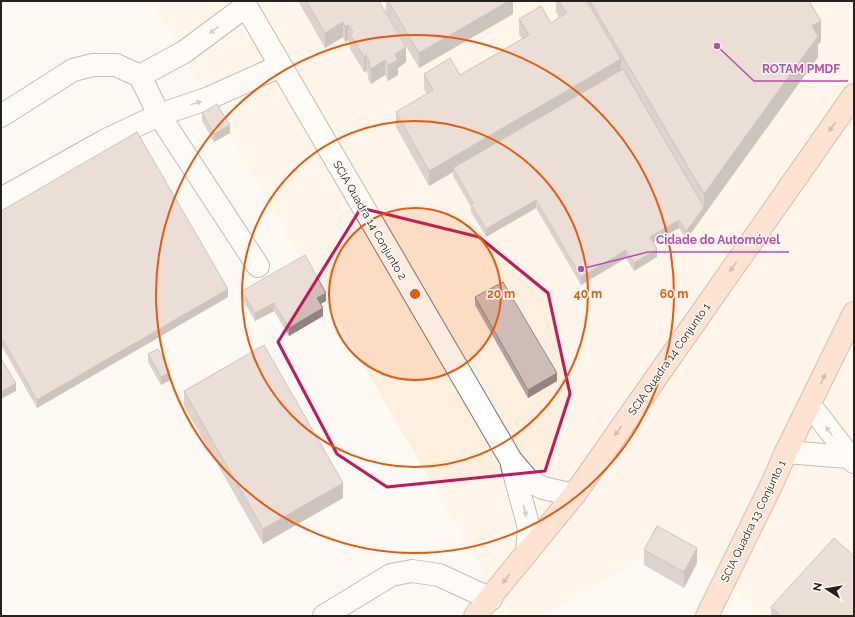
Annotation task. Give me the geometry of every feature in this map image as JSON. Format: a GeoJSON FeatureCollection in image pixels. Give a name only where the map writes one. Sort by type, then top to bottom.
{"type":"FeatureCollection","features":[{"type":"Feature","properties":{"kind":"main road","name":"SCIA Quadra 14 Conjunto 1"},"geometry":{"type":"LineString","coordinates":[[475,616],[574,495],[854,95]]}},
{"type":"Feature","properties":{"kind":"main road","name":"SCIA Quadra 13 Conjunto 1"},"geometry":{"type":"LineString","coordinates":[[707,616],[854,313]]}},
{"type":"Feature","properties":{"kind":"street","name":"SCIA Quadra 14 Conjunto 2"},"geometry":{"type":"LineString","coordinates":[[244,4],[511,460]]}},
{"type":"Feature","properties":{"kind":"street"},"geometry":{"type":"LineString","coordinates":[[140,76],[184,52],[244,4]]}},
{"type":"Feature","properties":{"kind":"street"},"geometry":{"type":"LineString","coordinates":[[1,116],[72,70],[93,65],[116,65],[140,76],[159,115],[258,266]]}},
{"type":"Feature","properties":{"kind":"street"},"geometry":{"type":"LineString","coordinates":[[1,199],[106,140],[159,115],[210,98],[280,66]]}},
{"type":"Feature","properties":{"kind":"street"},"geometry":{"type":"LineString","coordinates":[[810,405],[851,459]]}},
{"type":"Feature","properties":{"kind":"street"},"geometry":{"type":"LineString","coordinates":[[786,452],[851,459]]}},
{"type":"Feature","properties":{"kind":"street"},"geometry":{"type":"LineString","coordinates":[[511,460],[528,480],[543,488],[574,495]]}},
{"type":"Feature","properties":{"kind":"street"},"geometry":{"type":"LineString","coordinates":[[511,460],[529,528],[527,553]]}},
{"type":"Feature","properties":{"kind":"street"},"geometry":{"type":"LineString","coordinates":[[324,616],[391,575],[412,571],[439,575],[490,599]]}},
{"type":"Feature","properties":{"kind":"highlighted area"},"geometry":{"type":"Polygon","coordinates":[[[361,208],[479,237],[548,293],[570,394],[545,471],[387,487],[337,454],[278,342],[361,208]]]}},
{"type":"Feature","properties":{"kind":"shaded area"},"geometry":{"type":"Polygon","coordinates":[[[152,1],[854,1],[854,616],[763,616],[678,538],[540,616],[509,616],[152,1]]]}},
{"type":"Feature","properties":{"kind":"building"},"geometry":{"type":"Polygon","coordinates":[[[306,1],[379,1],[406,47],[395,54],[398,60],[388,65],[385,60],[371,69],[366,55],[364,57],[350,34],[353,32],[348,25],[345,27],[343,22],[325,33],[306,1]]]}},
{"type":"Feature","properties":{"kind":"building"},"geometry":{"type":"Polygon","coordinates":[[[388,1],[509,1],[419,53],[388,1]]]}},
{"type":"Feature","properties":{"kind":"building"},"geometry":{"type":"Polygon","coordinates":[[[559,1],[587,1],[621,59],[429,171],[396,112],[433,90],[424,74],[450,58],[460,75],[529,35],[519,19],[541,6],[551,23],[566,13],[559,1]]]}},
{"type":"Feature","properties":{"kind":"building"},"geometry":{"type":"Polygon","coordinates":[[[590,1],[809,1],[821,21],[812,26],[818,36],[704,194],[590,1]]]}},
{"type":"Feature","properties":{"kind":"building"},"geometry":{"type":"Polygon","coordinates":[[[623,69],[704,207],[686,232],[679,220],[650,237],[657,249],[634,263],[626,250],[581,277],[536,200],[486,229],[471,204],[473,203],[453,168],[623,69]]]}},
{"type":"Feature","properties":{"kind":"building"},"geometry":{"type":"Polygon","coordinates":[[[217,104],[230,125],[214,134],[202,113],[217,104]]]}},
{"type":"Feature","properties":{"kind":"building"},"geometry":{"type":"Polygon","coordinates":[[[137,132],[228,289],[37,400],[1,337],[1,211],[137,132]]]}},
{"type":"Feature","properties":{"kind":"building"},"geometry":{"type":"Polygon","coordinates":[[[305,255],[326,293],[317,298],[323,308],[289,328],[274,303],[255,313],[242,291],[305,255]]]}},
{"type":"Feature","properties":{"kind":"building"},"geometry":{"type":"Polygon","coordinates":[[[503,282],[557,373],[528,390],[475,297],[503,282]]]}},
{"type":"Feature","properties":{"kind":"building"},"geometry":{"type":"Polygon","coordinates":[[[264,345],[343,483],[263,529],[184,391],[264,345]]]}},
{"type":"Feature","properties":{"kind":"building"},"geometry":{"type":"Polygon","coordinates":[[[158,349],[170,372],[161,377],[148,354],[158,349]]]}},
{"type":"Feature","properties":{"kind":"building"},"geometry":{"type":"Polygon","coordinates":[[[1,359],[16,383],[1,392],[1,359]]]}},
{"type":"Feature","properties":{"kind":"building"},"geometry":{"type":"Polygon","coordinates":[[[657,526],[697,548],[684,572],[644,550],[657,526]]]}},
{"type":"Feature","properties":{"kind":"building"},"geometry":{"type":"Polygon","coordinates":[[[834,538],[854,556],[854,616],[781,616],[771,607],[834,538]]]}},
{"type":"Feature","properties":{"kind":"place","name":"ROTAM PMDF"},"geometry":{"type":"Point","coordinates":[717,46]}},
{"type":"Feature","properties":{"kind":"place","name":"Cidade do Automóvel"},"geometry":{"type":"Point","coordinates":[581,269]}}]}
